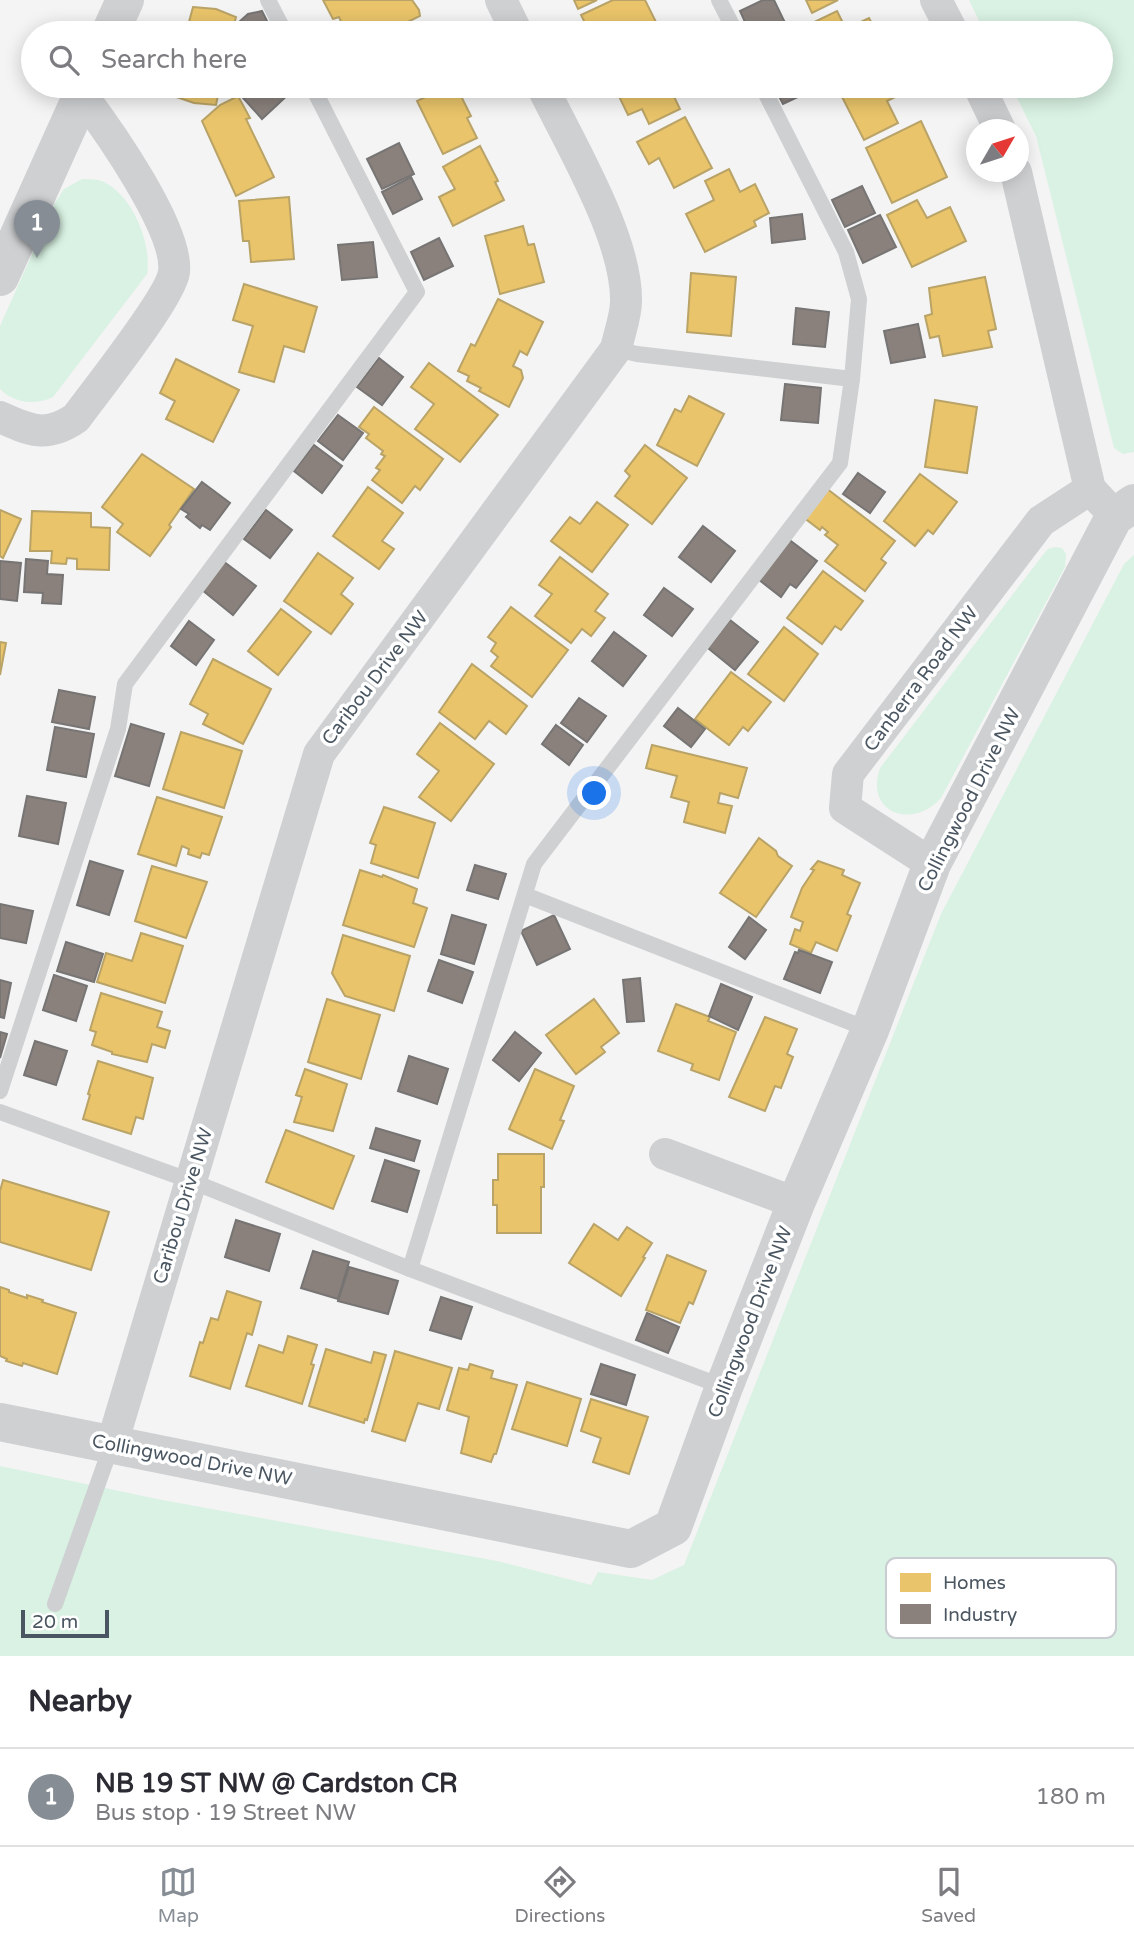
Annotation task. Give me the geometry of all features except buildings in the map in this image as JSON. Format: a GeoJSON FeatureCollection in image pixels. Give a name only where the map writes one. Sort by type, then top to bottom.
{"type":"FeatureCollection","features":[{"type":"Feature","properties":{"kind":"street"},"geometry":{"type":"LineString","coordinates":[[115,21],[125,0]]}},
{"type":"Feature","properties":{"kind":"street"},"geometry":{"type":"LineString","coordinates":[[501,0],[511,21]]}},
{"type":"Feature","properties":{"kind":"street"},"geometry":{"type":"LineString","coordinates":[[936,0],[947,21]]}},
{"type":"Feature","properties":{"kind":"street"},"geometry":{"type":"LineString","coordinates":[[0,277],[80,98]]}},
{"type":"Feature","properties":{"kind":"street"},"geometry":{"type":"LineString","coordinates":[[0,417],[20,426],[45,431],[60,429],[76,418],[162,299],[174,274],[174,255],[168,234],[89,98]]}},
{"type":"Feature","properties":{"kind":"street","name":"Caribou Drive NW"},"geometry":{"type":"LineString","coordinates":[[112,1444],[319,754],[616,349],[626,302],[619,254],[603,209],[548,98]]}},
{"type":"Feature","properties":{"kind":"street"},"geometry":{"type":"LineString","coordinates":[[985,98],[995,119]]}},
{"type":"Feature","properties":{"kind":"street"},"geometry":{"type":"LineString","coordinates":[[1019,182],[1113,503]]}},
{"type":"Feature","properties":{"kind":"street","name":"Collingwood Drive NW"},"geometry":{"type":"LineString","coordinates":[[0,1422],[631,1549],[673,1527],[724,1387],[796,1203],[870,1030],[932,864],[1113,503]]}},
{"type":"Feature","properties":{"kind":"street","name":"Canberra Road NW"},"geometry":{"type":"LineString","coordinates":[[932,864],[845,808],[848,774],[1041,521],[1113,503]]}},
{"type":"Feature","properties":{"kind":"street"},"geometry":{"type":"LineString","coordinates":[[665,1154],[796,1203]]}},
{"type":"Feature","properties":{"kind":"lane"},"geometry":{"type":"LineString","coordinates":[[268,0],[279,21]]}},
{"type":"Feature","properties":{"kind":"lane"},"geometry":{"type":"LineString","coordinates":[[719,0],[730,21]]}},
{"type":"Feature","properties":{"kind":"lane"},"geometry":{"type":"LineString","coordinates":[[0,1091],[118,729],[125,684],[417,292],[318,98]]}},
{"type":"Feature","properties":{"kind":"lane"},"geometry":{"type":"LineString","coordinates":[[410,1269],[534,864],[840,463],[852,379],[859,299],[846,252],[768,98]]}},
{"type":"Feature","properties":{"kind":"lane"},"geometry":{"type":"LineString","coordinates":[[616,349],[637,354],[852,379]]}},
{"type":"Feature","properties":{"kind":"lane"},"geometry":{"type":"LineString","coordinates":[[526,895],[870,1030]]}},
{"type":"Feature","properties":{"kind":"lane"},"geometry":{"type":"LineString","coordinates":[[0,1112],[191,1181],[410,1269],[724,1387]]}},
{"type":"Feature","properties":{"kind":"lane"},"geometry":{"type":"LineString","coordinates":[[55,1604],[112,1444]]}},
{"type":"Feature","properties":{"kind":"green space"},"geometry":{"type":"Polygon","coordinates":[[[969,0],[1134,0],[1134,452],[1123,454],[1114,448],[1036,136],[1017,98],[1113,98],[1113,21],[979,21],[969,0]]]}},
{"type":"Feature","properties":{"kind":"green space"},"geometry":{"type":"Polygon","coordinates":[[[82,179],[104,182],[124,198],[132,209],[143,235],[148,262],[147,274],[53,397],[39,402],[25,402],[0,389],[0,326],[55,203],[64,189],[82,179]]]}},
{"type":"Feature","properties":{"kind":"green space"},"geometry":{"type":"Polygon","coordinates":[[[1062,548],[1066,554],[1065,567],[941,798],[930,808],[917,813],[894,812],[885,806],[879,796],[877,784],[880,768],[1042,556],[1048,549],[1062,548]]]}},
{"type":"Feature","properties":{"kind":"green space"},"geometry":{"type":"Polygon","coordinates":[[[1134,555],[1134,1656],[0,1656],[0,1466],[162,1500],[497,1561],[591,1585],[598,1572],[652,1580],[684,1565],[941,914],[1124,564],[1134,555]]]}},
{"type":"Feature","properties":{"kind":"place","name":"NB 19 ST NW @ Cardston CR"},"geometry":{"type":"Point","coordinates":[37,258]}}]}
